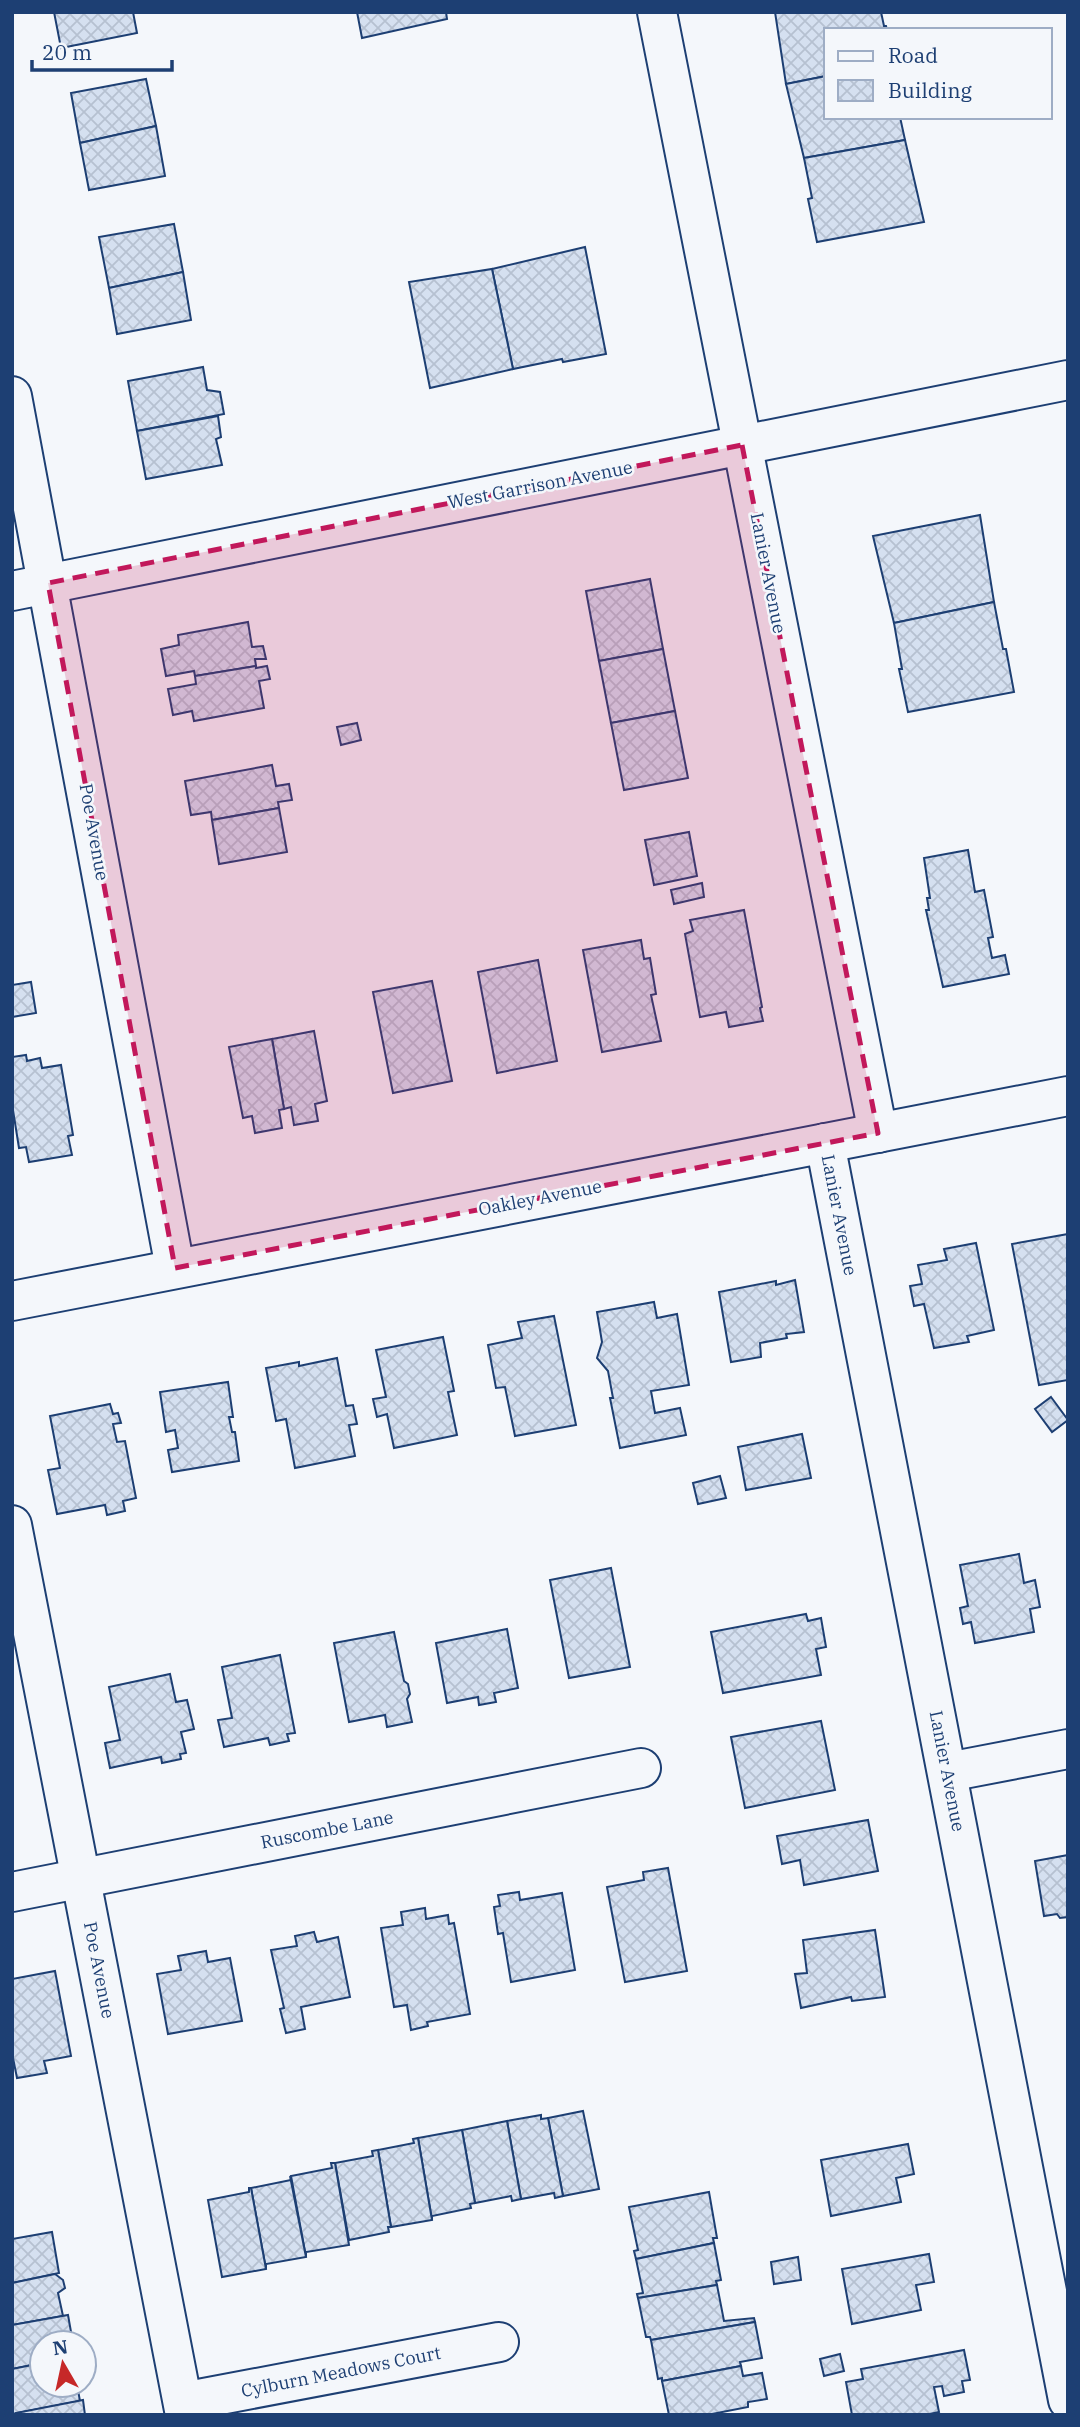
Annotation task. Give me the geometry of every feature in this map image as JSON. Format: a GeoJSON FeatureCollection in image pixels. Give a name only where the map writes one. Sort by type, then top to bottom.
{"type":"FeatureCollection","features":[{"type":"Feature","properties":{"kind":"street","name":"Lanier Avenue"},"geometry":{"type":"LineString","coordinates":[[657,12],[878,1133]]}},
{"type":"Feature","properties":{"kind":"street","name":"West Garrison Avenue"},"geometry":{"type":"LineString","coordinates":[[30,587],[1068,380]]}},
{"type":"Feature","properties":{"kind":"street","name":"Poe Avenue"},"geometry":{"type":"LineString","coordinates":[[12,396],[30,587],[175,1268]]}},
{"type":"Feature","properties":{"kind":"street","name":"Oakley Avenue"},"geometry":{"type":"LineString","coordinates":[[12,1301],[1068,1096]]}},
{"type":"Feature","properties":{"kind":"street","name":"Lanier Avenue"},"geometry":{"type":"LineString","coordinates":[[825,1143],[1068,2400]]}},
{"type":"Feature","properties":{"kind":"street","name":"Poe Avenue"},"geometry":{"type":"LineString","coordinates":[[12,1525],[184,2408]]}},
{"type":"Feature","properties":{"kind":"street"},"geometry":{"type":"LineString","coordinates":[[948,1772],[1068,1749]]}},
{"type":"Feature","properties":{"kind":"street","name":"Ruscombe Lane"},"geometry":{"type":"LineString","coordinates":[[12,1892],[641,1768]]}},
{"type":"Feature","properties":{"kind":"street","name":"Cylburn Meadows Court"},"geometry":{"type":"LineString","coordinates":[[184,2408],[499,2342]]}},
{"type":"Feature","properties":{"kind":"highlighted area"},"geometry":{"type":"Polygon","coordinates":[[[742,445],[878,1133],[175,1268],[48,583],[742,445]]]}},
{"type":"Feature","properties":{"kind":"building"},"geometry":{"type":"Polygon","coordinates":[[[54,12],[133,12],[137,33],[61,48],[54,12]]]}},
{"type":"Feature","properties":{"kind":"building"},"geometry":{"type":"Polygon","coordinates":[[[357,12],[446,12],[447,19],[362,38],[357,12]]]}},
{"type":"Feature","properties":{"kind":"building"},"geometry":{"type":"Polygon","coordinates":[[[775,12],[881,12],[886,28],[824,28],[824,76],[786,84],[775,12]]]}},
{"type":"Feature","properties":{"kind":"building"},"geometry":{"type":"Polygon","coordinates":[[[824,76],[824,119],[900,119],[905,140],[804,158],[786,84],[824,76]]]}},
{"type":"Feature","properties":{"kind":"building"},"geometry":{"type":"Polygon","coordinates":[[[146,79],[156,126],[80,143],[71,93],[146,79]]]}},
{"type":"Feature","properties":{"kind":"building"},"geometry":{"type":"Polygon","coordinates":[[[156,126],[165,176],[89,190],[80,143],[156,126]]]}},
{"type":"Feature","properties":{"kind":"building"},"geometry":{"type":"Polygon","coordinates":[[[905,140],[924,222],[817,242],[808,199],[812,198],[804,158],[905,140]]]}},
{"type":"Feature","properties":{"kind":"building"},"geometry":{"type":"Polygon","coordinates":[[[174,224],[183,272],[109,288],[99,237],[174,224]]]}},
{"type":"Feature","properties":{"kind":"building"},"geometry":{"type":"Polygon","coordinates":[[[585,247],[606,354],[513,369],[492,269],[585,247]]]}},
{"type":"Feature","properties":{"kind":"building"},"geometry":{"type":"Polygon","coordinates":[[[492,269],[513,369],[430,388],[409,282],[492,269]]]}},
{"type":"Feature","properties":{"kind":"building"},"geometry":{"type":"Polygon","coordinates":[[[183,272],[191,320],[117,334],[109,288],[183,272]]]}},
{"type":"Feature","properties":{"kind":"building"},"geometry":{"type":"Polygon","coordinates":[[[203,367],[207,390],[220,392],[224,414],[137,431],[128,381],[203,367]]]}},
{"type":"Feature","properties":{"kind":"building"},"geometry":{"type":"Polygon","coordinates":[[[218,416],[221,437],[216,439],[222,465],[146,479],[137,431],[218,416]]]}},
{"type":"Feature","properties":{"kind":"building"},"geometry":{"type":"Polygon","coordinates":[[[980,515],[994,602],[894,623],[873,536],[980,515]]]}},
{"type":"Feature","properties":{"kind":"building"},"geometry":{"type":"Polygon","coordinates":[[[650,579],[663,649],[599,661],[586,591],[650,579]]]}},
{"type":"Feature","properties":{"kind":"building"},"geometry":{"type":"Polygon","coordinates":[[[994,602],[1014,692],[908,712],[899,669],[902,669],[894,623],[994,602]]]}},
{"type":"Feature","properties":{"kind":"building"},"geometry":{"type":"Polygon","coordinates":[[[248,622],[252,647],[263,646],[266,659],[255,659],[256,666],[195,676],[194,671],[166,676],[161,649],[179,645],[178,635],[248,622]]]}},
{"type":"Feature","properties":{"kind":"building"},"geometry":{"type":"Polygon","coordinates":[[[663,649],[675,711],[611,723],[599,661],[663,649]]]}},
{"type":"Feature","properties":{"kind":"building"},"geometry":{"type":"Polygon","coordinates":[[[267,666],[270,679],[259,681],[264,708],[194,721],[192,711],[173,715],[168,689],[196,684],[195,676],[267,666]]]}},
{"type":"Feature","properties":{"kind":"building"},"geometry":{"type":"Polygon","coordinates":[[[675,711],[688,778],[624,790],[611,723],[675,711]]]}},
{"type":"Feature","properties":{"kind":"building"},"geometry":{"type":"Polygon","coordinates":[[[357,723],[361,740],[341,745],[337,727],[357,723]]]}},
{"type":"Feature","properties":{"kind":"building"},"geometry":{"type":"Polygon","coordinates":[[[272,765],[276,786],[289,784],[292,800],[278,802],[279,808],[212,820],[211,812],[191,815],[185,781],[272,765]]]}},
{"type":"Feature","properties":{"kind":"building"},"geometry":{"type":"Polygon","coordinates":[[[279,808],[287,852],[219,864],[212,820],[279,808]]]}},
{"type":"Feature","properties":{"kind":"building"},"geometry":{"type":"Polygon","coordinates":[[[689,832],[697,876],[654,885],[645,840],[689,832]]]}},
{"type":"Feature","properties":{"kind":"building"},"geometry":{"type":"Polygon","coordinates":[[[968,850],[975,892],[984,890],[993,937],[988,938],[992,958],[1005,955],[1009,974],[943,987],[926,910],[929,910],[927,898],[930,898],[924,858],[968,850]]]}},
{"type":"Feature","properties":{"kind":"building"},"geometry":{"type":"Polygon","coordinates":[[[702,883],[704,897],[674,904],[671,890],[702,883]]]}},
{"type":"Feature","properties":{"kind":"building"},"geometry":{"type":"Polygon","coordinates":[[[744,910],[763,1021],[729,1027],[726,1012],[700,1017],[685,934],[693,931],[690,920],[744,910]]]}},
{"type":"Feature","properties":{"kind":"building"},"geometry":{"type":"Polygon","coordinates":[[[641,940],[644,959],[650,958],[656,994],[651,995],[661,1041],[602,1052],[583,950],[641,940]]]}},
{"type":"Feature","properties":{"kind":"building"},"geometry":{"type":"Polygon","coordinates":[[[538,960],[557,1061],[497,1073],[478,972],[538,960]]]}},
{"type":"Feature","properties":{"kind":"building"},"geometry":{"type":"Polygon","coordinates":[[[432,981],[452,1081],[393,1093],[373,992],[432,981]]]}},
{"type":"Feature","properties":{"kind":"building"},"geometry":{"type":"Polygon","coordinates":[[[31,982],[36,1013],[12,1017],[12,985],[31,982]]]}},
{"type":"Feature","properties":{"kind":"building"},"geometry":{"type":"Polygon","coordinates":[[[314,1031],[327,1101],[315,1104],[318,1121],[294,1125],[291,1107],[284,1109],[272,1039],[314,1031]]]}},
{"type":"Feature","properties":{"kind":"building"},"geometry":{"type":"Polygon","coordinates":[[[272,1039],[284,1109],[279,1110],[282,1128],[255,1133],[252,1116],[243,1118],[229,1047],[272,1039]]]}},
{"type":"Feature","properties":{"kind":"building"},"geometry":{"type":"Polygon","coordinates":[[[26,1055],[27,1061],[40,1058],[42,1068],[61,1065],[73,1135],[68,1136],[72,1155],[29,1162],[26,1147],[19,1148],[12,1104],[12,1057],[26,1055]]]}},
{"type":"Feature","properties":{"kind":"building"},"geometry":{"type":"Polygon","coordinates":[[[1068,1234],[1068,1380],[1039,1385],[1012,1244],[1068,1234]]]}},
{"type":"Feature","properties":{"kind":"building"},"geometry":{"type":"Polygon","coordinates":[[[976,1243],[994,1330],[967,1336],[969,1342],[934,1348],[924,1304],[914,1306],[910,1286],[922,1284],[918,1265],[947,1260],[944,1249],[976,1243]]]}},
{"type":"Feature","properties":{"kind":"building"},"geometry":{"type":"Polygon","coordinates":[[[795,1280],[804,1332],[786,1334],[787,1338],[760,1343],[761,1357],[731,1362],[719,1292],[795,1280]]]}},
{"type":"Feature","properties":{"kind":"building"},"geometry":{"type":"Polygon","coordinates":[[[654,1302],[657,1318],[677,1314],[689,1385],[651,1391],[655,1413],[680,1408],[686,1435],[620,1448],[610,1398],[613,1398],[608,1371],[597,1358],[602,1342],[597,1312],[654,1302]]]}},
{"type":"Feature","properties":{"kind":"building"},"geometry":{"type":"Polygon","coordinates":[[[554,1316],[576,1425],[515,1436],[505,1387],[496,1388],[488,1345],[522,1338],[518,1322],[554,1316]]]}},
{"type":"Feature","properties":{"kind":"building"},"geometry":{"type":"Polygon","coordinates":[[[443,1337],[454,1391],[448,1392],[457,1435],[394,1448],[387,1414],[377,1417],[373,1399],[386,1397],[376,1350],[443,1337]]]}},
{"type":"Feature","properties":{"kind":"building"},"geometry":{"type":"Polygon","coordinates":[[[337,1358],[346,1406],[353,1405],[357,1424],[349,1425],[355,1456],[295,1468],[286,1419],[276,1421],[266,1368],[299,1362],[299,1366],[337,1358]]]}},
{"type":"Feature","properties":{"kind":"building"},"geometry":{"type":"Polygon","coordinates":[[[228,1382],[233,1417],[229,1417],[232,1432],[235,1432],[239,1461],[172,1472],[168,1450],[178,1448],[175,1430],[166,1432],[160,1392],[228,1382]]]}},
{"type":"Feature","properties":{"kind":"building"},"geometry":{"type":"Polygon","coordinates":[[[1051,1397],[1068,1420],[1052,1432],[1035,1409],[1051,1397]]]}},
{"type":"Feature","properties":{"kind":"building"},"geometry":{"type":"Polygon","coordinates":[[[110,1404],[113,1414],[118,1413],[121,1423],[113,1424],[117,1442],[125,1441],[136,1498],[123,1501],[125,1511],[107,1515],[105,1505],[57,1514],[48,1470],[60,1468],[50,1416],[110,1404]]]}},
{"type":"Feature","properties":{"kind":"building"},"geometry":{"type":"Polygon","coordinates":[[[802,1434],[811,1478],[746,1490],[738,1447],[802,1434]]]}},
{"type":"Feature","properties":{"kind":"building"},"geometry":{"type":"Polygon","coordinates":[[[720,1476],[726,1498],[698,1504],[693,1483],[720,1476]]]}},
{"type":"Feature","properties":{"kind":"building"},"geometry":{"type":"Polygon","coordinates":[[[1019,1554],[1024,1583],[1035,1580],[1040,1607],[1030,1609],[1034,1632],[975,1643],[971,1622],[963,1624],[960,1608],[968,1606],[960,1565],[1019,1554]]]}},
{"type":"Feature","properties":{"kind":"building"},"geometry":{"type":"Polygon","coordinates":[[[611,1568],[630,1667],[569,1678],[550,1580],[611,1568]]]}},
{"type":"Feature","properties":{"kind":"building"},"geometry":{"type":"Polygon","coordinates":[[[806,1614],[808,1621],[821,1618],[826,1647],[816,1649],[821,1675],[723,1693],[711,1632],[806,1614]]]}},
{"type":"Feature","properties":{"kind":"building"},"geometry":{"type":"Polygon","coordinates":[[[507,1629],[518,1688],[494,1693],[496,1702],[479,1705],[478,1697],[447,1703],[436,1643],[507,1629]]]}},
{"type":"Feature","properties":{"kind":"building"},"geometry":{"type":"Polygon","coordinates":[[[394,1632],[404,1681],[408,1684],[410,1694],[407,1699],[412,1722],[387,1727],[385,1715],[349,1722],[334,1643],[394,1632]]]}},
{"type":"Feature","properties":{"kind":"building"},"geometry":{"type":"Polygon","coordinates":[[[280,1655],[295,1733],[287,1734],[289,1741],[270,1745],[268,1738],[224,1747],[218,1720],[232,1718],[222,1667],[280,1655]]]}},
{"type":"Feature","properties":{"kind":"building"},"geometry":{"type":"Polygon","coordinates":[[[170,1674],[176,1702],[187,1700],[194,1729],[181,1732],[186,1753],[180,1754],[181,1759],[162,1763],[161,1757],[110,1768],[105,1743],[120,1740],[109,1687],[170,1674]]]}},
{"type":"Feature","properties":{"kind":"building"},"geometry":{"type":"Polygon","coordinates":[[[821,1721],[835,1790],[745,1808],[731,1737],[821,1721]]]}},
{"type":"Feature","properties":{"kind":"building"},"geometry":{"type":"Polygon","coordinates":[[[868,1820],[878,1871],[804,1885],[800,1860],[782,1864],[777,1836],[868,1820]]]}},
{"type":"Feature","properties":{"kind":"building"},"geometry":{"type":"Polygon","coordinates":[[[1068,1855],[1068,1917],[1060,1918],[1057,1914],[1044,1916],[1035,1861],[1068,1855]]]}},
{"type":"Feature","properties":{"kind":"building"},"geometry":{"type":"Polygon","coordinates":[[[668,1868],[687,1971],[625,1982],[607,1887],[644,1880],[643,1872],[668,1868]]]}},
{"type":"Feature","properties":{"kind":"building"},"geometry":{"type":"Polygon","coordinates":[[[519,1892],[520,1900],[562,1893],[575,1970],[511,1982],[503,1933],[498,1934],[494,1907],[500,1906],[498,1895],[519,1892]]]}},
{"type":"Feature","properties":{"kind":"building"},"geometry":{"type":"Polygon","coordinates":[[[425,1908],[426,1919],[448,1915],[449,1924],[454,1923],[470,2014],[427,2022],[428,2026],[411,2030],[407,2005],[394,2007],[381,1928],[403,1925],[401,1912],[425,1908]]]}},
{"type":"Feature","properties":{"kind":"building"},"geometry":{"type":"Polygon","coordinates":[[[875,1930],[885,1997],[852,2001],[851,1997],[801,2008],[795,1974],[807,1973],[803,1940],[875,1930]]]}},
{"type":"Feature","properties":{"kind":"building"},"geometry":{"type":"Polygon","coordinates":[[[314,1932],[317,1942],[338,1937],[350,1997],[301,2007],[305,2029],[286,2033],[280,2009],[284,2008],[271,1950],[297,1946],[295,1936],[314,1932]]]}},
{"type":"Feature","properties":{"kind":"building"},"geometry":{"type":"Polygon","coordinates":[[[206,1951],[208,1962],[230,1958],[242,2021],[168,2034],[157,1974],[181,1970],[178,1956],[206,1951]]]}},
{"type":"Feature","properties":{"kind":"building"},"geometry":{"type":"Polygon","coordinates":[[[55,1971],[71,2056],[44,2061],[47,2073],[17,2078],[12,2053],[12,1979],[55,1971]]]}},
{"type":"Feature","properties":{"kind":"building"},"geometry":{"type":"Polygon","coordinates":[[[583,2111],[599,2189],[563,2196],[548,2118],[583,2111]]]}},
{"type":"Feature","properties":{"kind":"building"},"geometry":{"type":"Polygon","coordinates":[[[541,2115],[541,2119],[548,2118],[563,2196],[555,2198],[554,2193],[521,2199],[507,2121],[541,2115]]]}},
{"type":"Feature","properties":{"kind":"building"},"geometry":{"type":"Polygon","coordinates":[[[507,2121],[521,2199],[512,2201],[511,2196],[475,2203],[462,2130],[507,2121]]]}},
{"type":"Feature","properties":{"kind":"building"},"geometry":{"type":"Polygon","coordinates":[[[462,2130],[475,2203],[470,2204],[471,2208],[432,2216],[432,2220],[418,2138],[462,2130]]]}},
{"type":"Feature","properties":{"kind":"building"},"geometry":{"type":"Polygon","coordinates":[[[418,2138],[432,2220],[391,2227],[378,2150],[414,2143],[413,2139],[418,2138]]]}},
{"type":"Feature","properties":{"kind":"building"},"geometry":{"type":"Polygon","coordinates":[[[908,2144],[914,2174],[896,2178],[901,2202],[831,2216],[821,2160],[908,2144]]]}},
{"type":"Feature","properties":{"kind":"building"},"geometry":{"type":"Polygon","coordinates":[[[378,2150],[391,2227],[388,2227],[389,2232],[349,2240],[335,2163],[373,2156],[372,2151],[378,2150]]]}},
{"type":"Feature","properties":{"kind":"building"},"geometry":{"type":"Polygon","coordinates":[[[331,2163],[335,2163],[349,2245],[306,2252],[306,2257],[291,2176],[332,2168],[331,2163]]]}},
{"type":"Feature","properties":{"kind":"building"},"geometry":{"type":"Polygon","coordinates":[[[291,2180],[306,2257],[266,2264],[266,2269],[251,2188],[291,2180]]]}},
{"type":"Feature","properties":{"kind":"building"},"geometry":{"type":"Polygon","coordinates":[[[249,2188],[266,2269],[222,2277],[208,2200],[249,2192],[249,2188]]]}},
{"type":"Feature","properties":{"kind":"building"},"geometry":{"type":"Polygon","coordinates":[[[709,2192],[717,2238],[713,2238],[714,2243],[636,2259],[634,2251],[638,2250],[629,2207],[709,2192]]]}},
{"type":"Feature","properties":{"kind":"building"},"geometry":{"type":"Polygon","coordinates":[[[52,2232],[59,2273],[12,2283],[12,2239],[52,2232]]]}},
{"type":"Feature","properties":{"kind":"building"},"geometry":{"type":"Polygon","coordinates":[[[714,2243],[721,2280],[716,2281],[717,2285],[638,2298],[637,2294],[643,2293],[636,2259],[714,2243]]]}},
{"type":"Feature","properties":{"kind":"building"},"geometry":{"type":"Polygon","coordinates":[[[929,2254],[934,2282],[916,2285],[921,2310],[852,2324],[842,2269],[929,2254]]]}},
{"type":"Feature","properties":{"kind":"building"},"geometry":{"type":"Polygon","coordinates":[[[798,2257],[801,2280],[774,2284],[771,2262],[798,2257]]]}},
{"type":"Feature","properties":{"kind":"building"},"geometry":{"type":"Polygon","coordinates":[[[55,2274],[63,2280],[65,2288],[58,2293],[63,2316],[12,2325],[12,2283],[55,2274]]]}},
{"type":"Feature","properties":{"kind":"building"},"geometry":{"type":"Polygon","coordinates":[[[717,2285],[724,2321],[754,2318],[755,2322],[651,2340],[646,2337],[638,2298],[717,2285]]]}},
{"type":"Feature","properties":{"kind":"building"},"geometry":{"type":"Polygon","coordinates":[[[68,2315],[70,2329],[28,2329],[28,2366],[12,2369],[12,2325],[68,2315]]]}},
{"type":"Feature","properties":{"kind":"building"},"geometry":{"type":"Polygon","coordinates":[[[755,2322],[762,2358],[740,2362],[741,2366],[662,2381],[662,2378],[658,2379],[651,2340],[755,2322]]]}},
{"type":"Feature","properties":{"kind":"building"},"geometry":{"type":"Polygon","coordinates":[[[964,2350],[970,2380],[962,2381],[964,2392],[944,2396],[942,2386],[934,2387],[939,2412],[925,2415],[852,2415],[846,2382],[863,2379],[861,2369],[964,2350]]]}},
{"type":"Feature","properties":{"kind":"building"},"geometry":{"type":"Polygon","coordinates":[[[840,2354],[844,2371],[824,2376],[820,2359],[840,2354]]]}},
{"type":"Feature","properties":{"kind":"building"},"geometry":{"type":"Polygon","coordinates":[[[28,2366],[28,2399],[80,2401],[12,2414],[12,2369],[28,2366]]]}},
{"type":"Feature","properties":{"kind":"building"},"geometry":{"type":"Polygon","coordinates":[[[741,2366],[743,2376],[762,2373],[767,2399],[748,2402],[748,2407],[707,2415],[669,2415],[662,2381],[741,2366]]]}},
{"type":"Feature","properties":{"kind":"building"},"geometry":{"type":"Polygon","coordinates":[[[83,2400],[85,2415],[16,2415],[16,2413],[83,2400]]]}}]}
